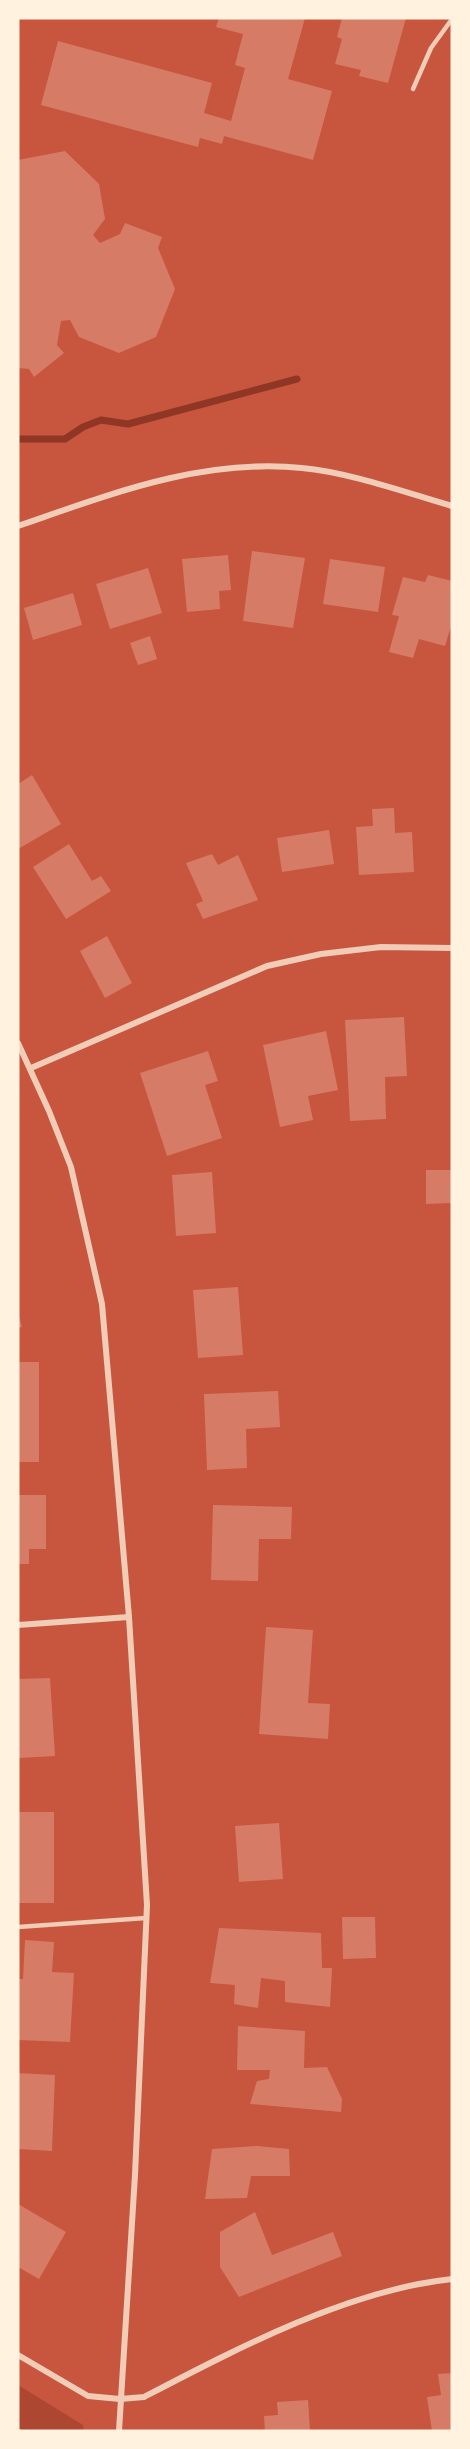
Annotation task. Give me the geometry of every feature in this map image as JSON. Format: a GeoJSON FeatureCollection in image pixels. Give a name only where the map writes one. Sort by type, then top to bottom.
{"type":"FeatureCollection","features":[{"type":"Feature","properties":{"kind":"street"},"geometry":{"type":"LineString","coordinates":[[18,525],[153,480],[234,467],[302,468],[452,506]]}},
{"type":"Feature","properties":{"kind":"street"},"geometry":{"type":"LineString","coordinates":[[31,1068],[267,966],[321,954],[381,947],[452,948]]}},
{"type":"Feature","properties":{"kind":"street"},"geometry":{"type":"LineString","coordinates":[[18,1043],[31,1068],[71,1167],[102,1304],[129,1617],[146,1918],[135,2175],[119,2431]]}},
{"type":"Feature","properties":{"kind":"street"},"geometry":{"type":"LineString","coordinates":[[18,1625],[129,1617]]}},
{"type":"Feature","properties":{"kind":"street"},"geometry":{"type":"LineString","coordinates":[[18,2355],[50,2377],[88,2396],[120,2399],[144,2397],[334,2307],[431,2281],[452,2279]]}},
{"type":"Feature","properties":{"kind":"lane"},"geometry":{"type":"LineString","coordinates":[[413,89],[431,48],[452,19]]}},
{"type":"Feature","properties":{"kind":"lane"},"geometry":{"type":"LineString","coordinates":[[18,1928],[146,1918]]}},
{"type":"Feature","properties":{"kind":"shaded area"},"geometry":{"type":"Polygon","coordinates":[[[18,2385],[83,2425],[84,2431],[18,2431],[18,2385]]]}},
{"type":"Feature","properties":{"kind":"building"},"geometry":{"type":"Polygon","coordinates":[[[219,18],[305,18],[288,79],[332,91],[313,160],[224,136],[222,144],[200,138],[198,147],[41,105],[58,41],[212,83],[204,113],[231,121],[245,68],[235,65],[243,34],[216,27],[219,18]]]}},
{"type":"Feature","properties":{"kind":"building"},"geometry":{"type":"Polygon","coordinates":[[[342,18],[406,18],[388,83],[359,76],[361,70],[335,64],[342,39],[337,37],[342,18]]]}},
{"type":"Feature","properties":{"kind":"building"},"geometry":{"type":"Polygon","coordinates":[[[65,151],[99,184],[105,219],[93,235],[100,243],[120,234],[125,223],[162,237],[158,248],[175,289],[156,337],[119,353],[79,337],[70,320],[61,321],[57,345],[64,353],[34,377],[29,369],[18,368],[18,160],[65,151]]]}},
{"type":"Feature","properties":{"kind":"building"},"geometry":{"type":"Polygon","coordinates":[[[252,551],[305,558],[293,628],[243,621],[252,551]]]}},
{"type":"Feature","properties":{"kind":"building"},"geometry":{"type":"Polygon","coordinates":[[[228,555],[231,590],[219,591],[220,609],[187,612],[182,559],[228,555]]]}},
{"type":"Feature","properties":{"kind":"building"},"geometry":{"type":"Polygon","coordinates":[[[330,559],[385,567],[378,612],[323,604],[330,559]]]}},
{"type":"Feature","properties":{"kind":"building"},"geometry":{"type":"Polygon","coordinates":[[[148,568],[162,613],[110,629],[96,584],[148,568]]]}},
{"type":"Feature","properties":{"kind":"building"},"geometry":{"type":"Polygon","coordinates":[[[428,575],[452,581],[452,623],[445,646],[419,639],[413,658],[389,652],[399,616],[392,615],[403,577],[425,582],[428,575]]]}},
{"type":"Feature","properties":{"kind":"building"},"geometry":{"type":"Polygon","coordinates":[[[73,593],[82,625],[33,640],[24,608],[73,593]]]}},
{"type":"Feature","properties":{"kind":"building"},"geometry":{"type":"Polygon","coordinates":[[[150,636],[157,659],[138,665],[130,643],[150,636]]]}},
{"type":"Feature","properties":{"kind":"building"},"geometry":{"type":"Polygon","coordinates":[[[32,775],[61,824],[18,849],[18,784],[32,775]]]}},
{"type":"Feature","properties":{"kind":"building"},"geometry":{"type":"Polygon","coordinates":[[[394,808],[395,833],[412,832],[414,872],[359,875],[356,827],[373,826],[372,809],[394,808]]]}},
{"type":"Feature","properties":{"kind":"building"},"geometry":{"type":"Polygon","coordinates":[[[329,830],[334,864],[282,872],[277,838],[329,830]]]}},
{"type":"Feature","properties":{"kind":"building"},"geometry":{"type":"Polygon","coordinates":[[[69,844],[92,881],[101,876],[111,891],[66,919],[33,867],[69,844]]]}},
{"type":"Feature","properties":{"kind":"building"},"geometry":{"type":"Polygon","coordinates":[[[212,854],[218,865],[238,855],[258,900],[203,919],[196,904],[203,901],[186,863],[212,854]]]}},
{"type":"Feature","properties":{"kind":"building"},"geometry":{"type":"Polygon","coordinates":[[[107,936],[132,983],[105,998],[80,951],[107,936]]]}},
{"type":"Feature","properties":{"kind":"building"},"geometry":{"type":"Polygon","coordinates":[[[404,1017],[407,1076],[385,1077],[386,1119],[350,1121],[345,1020],[404,1017]]]}},
{"type":"Feature","properties":{"kind":"building"},"geometry":{"type":"Polygon","coordinates":[[[326,1031],[338,1090],[308,1096],[313,1120],[280,1127],[263,1045],[326,1031]]]}},
{"type":"Feature","properties":{"kind":"building"},"geometry":{"type":"Polygon","coordinates":[[[208,1051],[218,1081],[205,1085],[222,1138],[167,1156],[140,1073],[208,1051]]]}},
{"type":"Feature","properties":{"kind":"building"},"geometry":{"type":"Polygon","coordinates":[[[426,1170],[452,1170],[452,1203],[426,1204],[426,1170]]]}},
{"type":"Feature","properties":{"kind":"building"},"geometry":{"type":"Polygon","coordinates":[[[212,1172],[216,1233],[176,1236],[172,1175],[212,1172]]]}},
{"type":"Feature","properties":{"kind":"building"},"geometry":{"type":"Polygon","coordinates":[[[238,1287],[243,1355],[198,1358],[193,1290],[238,1287]]]}},
{"type":"Feature","properties":{"kind":"building"},"geometry":{"type":"Polygon","coordinates":[[[18,1312],[22,1327],[18,1328],[18,1312]]]}},
{"type":"Feature","properties":{"kind":"building"},"geometry":{"type":"Polygon","coordinates":[[[18,1362],[39,1362],[39,1462],[18,1462],[18,1362]]]}},
{"type":"Feature","properties":{"kind":"building"},"geometry":{"type":"Polygon","coordinates":[[[278,1391],[280,1427],[246,1429],[247,1468],[207,1470],[204,1394],[278,1391]]]}},
{"type":"Feature","properties":{"kind":"building"},"geometry":{"type":"Polygon","coordinates":[[[18,1495],[46,1495],[46,1549],[29,1549],[29,1564],[18,1564],[18,1495]]]}},
{"type":"Feature","properties":{"kind":"building"},"geometry":{"type":"Polygon","coordinates":[[[213,1505],[292,1507],[291,1539],[259,1539],[258,1581],[211,1580],[213,1505]]]}},
{"type":"Feature","properties":{"kind":"building"},"geometry":{"type":"Polygon","coordinates":[[[266,1627],[313,1630],[308,1703],[330,1704],[328,1739],[259,1734],[266,1627]]]}},
{"type":"Feature","properties":{"kind":"building"},"geometry":{"type":"Polygon","coordinates":[[[50,1678],[55,1756],[19,1758],[18,1679],[50,1678]]]}},
{"type":"Feature","properties":{"kind":"building"},"geometry":{"type":"Polygon","coordinates":[[[18,1812],[54,1812],[54,1903],[18,1903],[18,1812]]]}},
{"type":"Feature","properties":{"kind":"building"},"geometry":{"type":"Polygon","coordinates":[[[279,1823],[283,1879],[239,1882],[235,1826],[279,1823]]]}},
{"type":"Feature","properties":{"kind":"building"},"geometry":{"type":"Polygon","coordinates":[[[342,1917],[375,1917],[376,1958],[343,1959],[342,1917]]]}},
{"type":"Feature","properties":{"kind":"building"},"geometry":{"type":"Polygon","coordinates":[[[219,1928],[321,1933],[322,1968],[332,1968],[330,2007],[285,2002],[285,1981],[261,1978],[258,2008],[234,2004],[235,1985],[210,1983],[219,1928]]]}},
{"type":"Feature","properties":{"kind":"building"},"geometry":{"type":"Polygon","coordinates":[[[25,1940],[54,1942],[52,1972],[74,1973],[70,2042],[18,2040],[18,1979],[23,1979],[25,1940]]]}},
{"type":"Feature","properties":{"kind":"building"},"geometry":{"type":"Polygon","coordinates":[[[238,2026],[305,2031],[304,2068],[327,2067],[342,2099],[341,2112],[250,2104],[257,2081],[269,2079],[270,2070],[237,2070],[238,2026]]]}},
{"type":"Feature","properties":{"kind":"building"},"geometry":{"type":"Polygon","coordinates":[[[18,2073],[55,2075],[52,2151],[18,2149],[18,2073]]]}},
{"type":"Feature","properties":{"kind":"building"},"geometry":{"type":"Polygon","coordinates":[[[257,2146],[289,2149],[290,2176],[251,2176],[247,2198],[205,2199],[212,2149],[257,2146]]]}},
{"type":"Feature","properties":{"kind":"building"},"geometry":{"type":"Polygon","coordinates":[[[18,2204],[66,2232],[39,2279],[18,2267],[18,2204]]]}},
{"type":"Feature","properties":{"kind":"building"},"geometry":{"type":"Polygon","coordinates":[[[255,2212],[272,2255],[333,2232],[342,2256],[239,2297],[220,2267],[220,2232],[255,2212]]]}},
{"type":"Feature","properties":{"kind":"building"},"geometry":{"type":"Polygon","coordinates":[[[452,2373],[452,2431],[432,2431],[427,2397],[441,2395],[438,2374],[452,2373]]]}},
{"type":"Feature","properties":{"kind":"building"},"geometry":{"type":"Polygon","coordinates":[[[308,2400],[310,2431],[265,2431],[264,2416],[278,2415],[277,2402],[308,2400]]]}},
{"type":"Feature","properties":{"kind":"waterway"},"geometry":{"type":"LineString","coordinates":[[18,439],[65,439],[83,427],[101,420],[128,424],[297,379]]}}]}
